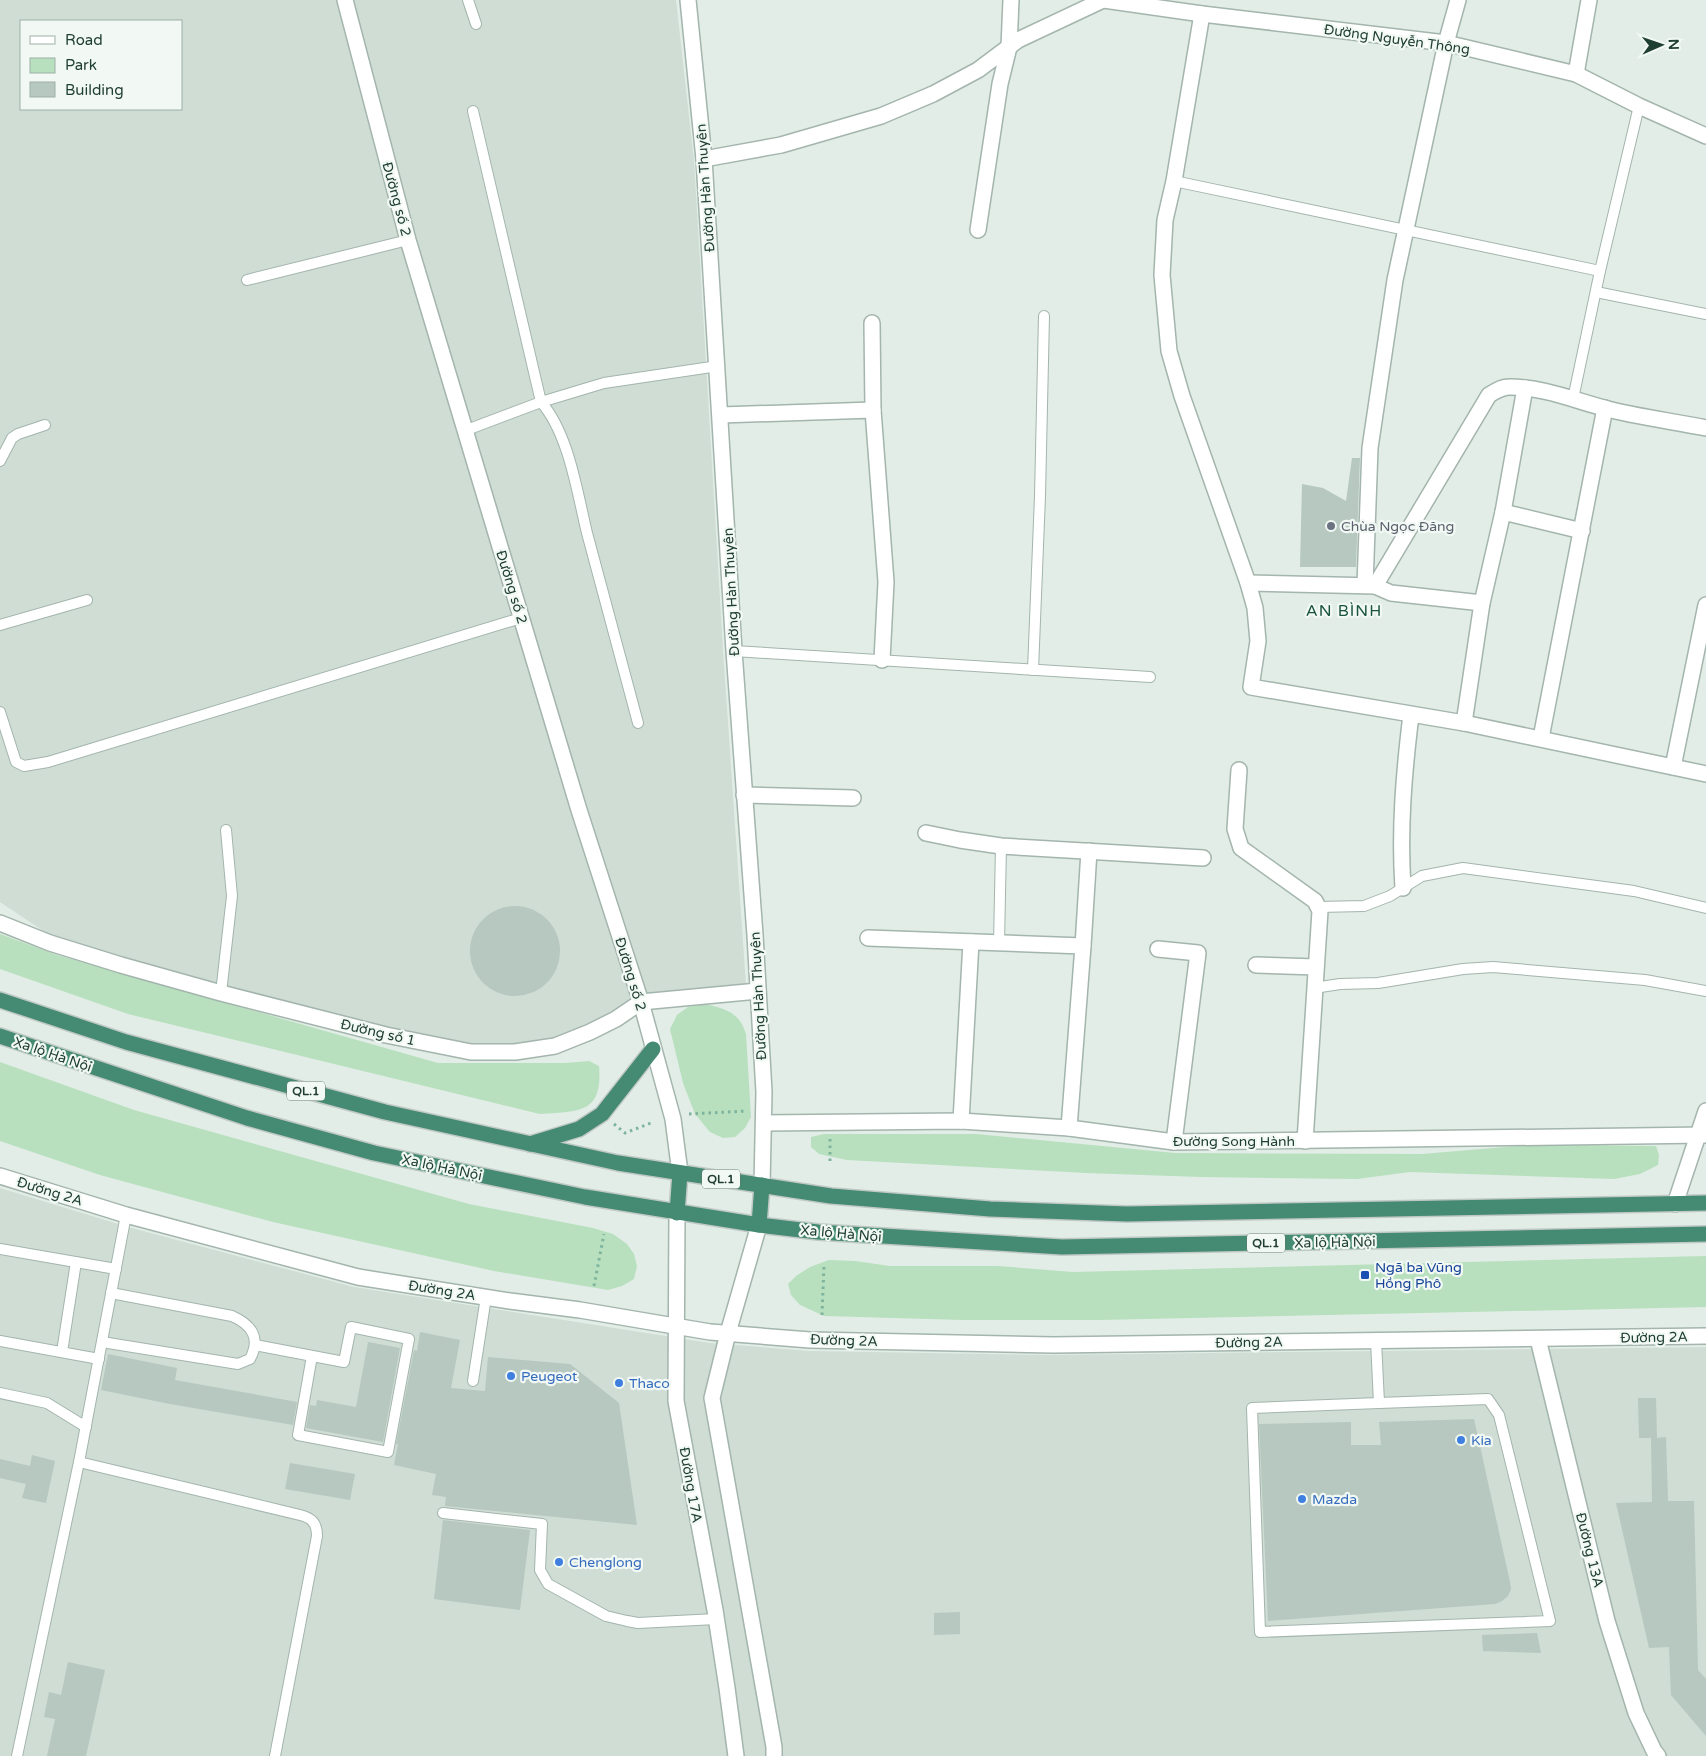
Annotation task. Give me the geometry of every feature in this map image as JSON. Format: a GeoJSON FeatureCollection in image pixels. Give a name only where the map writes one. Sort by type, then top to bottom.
{"type":"FeatureCollection","features":[{"type":"Feature","properties":{"kind":"highway","name":"QL.1"},"geometry":{"type":"LineString","coordinates":[[0,1000],[145,1047],[385,1112],[528,1145],[618,1163],[831,1196],[990,1209],[1127,1214],[1706,1203]]}},
{"type":"Feature","properties":{"kind":"highway","name":"Xa lộ Hà Nội"},"geometry":{"type":"LineString","coordinates":[[0,1036],[247,1118],[374,1153],[585,1197],[759,1225],[863,1235],[1062,1247],[1706,1234]]}},
{"type":"Feature","properties":{"kind":"highway"},"geometry":{"type":"LineString","coordinates":[[528,1145],[578,1129],[602,1114],[653,1049]]}},
{"type":"Feature","properties":{"kind":"highway"},"geometry":{"type":"LineString","coordinates":[[677,1212],[680,1173]]}},
{"type":"Feature","properties":{"kind":"highway"},"geometry":{"type":"LineString","coordinates":[[759,1225],[762,1185]]}},
{"type":"Feature","properties":{"kind":"street","name":"Đường số 2"},"geometry":{"type":"LineString","coordinates":[[345,0],[408,240],[464,431],[579,810],[641,1002],[673,1119],[680,1173]]}},
{"type":"Feature","properties":{"kind":"street","name":"Đường Hàn Thuyên"},"geometry":{"type":"LineString","coordinates":[[688,0],[704,159],[734,651],[758,991],[764,1092],[762,1185]]}},
{"type":"Feature","properties":{"kind":"street"},"geometry":{"type":"LineString","coordinates":[[978,230],[1000,84],[1009,47],[1011,0]]}},
{"type":"Feature","properties":{"kind":"street","name":"Đường Nguyễn Thông"},"geometry":{"type":"LineString","coordinates":[[704,159],[781,145],[881,116],[932,94],[978,70],[1018,40],[1103,0],[1446,44],[1576,74],[1639,106],[1706,136]]}},
{"type":"Feature","properties":{"kind":"street"},"geometry":{"type":"LineString","coordinates":[[1370,586],[1370,448],[1396,280],[1446,44],[1458,0]]}},
{"type":"Feature","properties":{"kind":"street"},"geometry":{"type":"LineString","coordinates":[[1576,74],[1589,0]]}},
{"type":"Feature","properties":{"kind":"street"},"geometry":{"type":"LineString","coordinates":[[1202,14],[1174,182],[1165,220],[1162,275],[1169,351],[1182,396],[1202,448],[1255,608],[1258,641],[1251,688],[1464,723],[1706,774]]}},
{"type":"Feature","properties":{"kind":"street"},"geometry":{"type":"LineString","coordinates":[[872,323],[873,410],[886,582],[882,660]]}},
{"type":"Feature","properties":{"kind":"street"},"geometry":{"type":"LineString","coordinates":[[1370,586],[1489,395],[1504,388],[1526,388],[1606,408],[1706,428]]}},
{"type":"Feature","properties":{"kind":"street"},"geometry":{"type":"LineString","coordinates":[[1464,723],[1482,603],[1526,388]]}},
{"type":"Feature","properties":{"kind":"street"},"geometry":{"type":"LineString","coordinates":[[1540,738],[1606,408]]}},
{"type":"Feature","properties":{"kind":"street"},"geometry":{"type":"LineString","coordinates":[[721,415],[873,410]]}},
{"type":"Feature","properties":{"kind":"street"},"geometry":{"type":"LineString","coordinates":[[1502,512],[1582,531]]}},
{"type":"Feature","properties":{"kind":"street"},"geometry":{"type":"LineString","coordinates":[[1248,583],[1370,586],[1391,593],[1482,603]]}},
{"type":"Feature","properties":{"kind":"street"},"geometry":{"type":"LineString","coordinates":[[1672,766],[1706,604]]}},
{"type":"Feature","properties":{"kind":"street"},"geometry":{"type":"LineString","coordinates":[[1403,888],[1400,852],[1405,764],[1411,714]]}},
{"type":"Feature","properties":{"kind":"street"},"geometry":{"type":"LineString","coordinates":[[1239,770],[1235,829],[1241,848],[1315,901],[1320,917],[1305,1141]]}},
{"type":"Feature","properties":{"kind":"street"},"geometry":{"type":"LineString","coordinates":[[744,795],[853,798]]}},
{"type":"Feature","properties":{"kind":"street"},"geometry":{"type":"LineString","coordinates":[[926,833],[1001,846],[1204,858]]}},
{"type":"Feature","properties":{"kind":"street"},"geometry":{"type":"LineString","coordinates":[[1068,1128],[1084,946],[1089,851]]}},
{"type":"Feature","properties":{"kind":"street","name":"Đường số 1"},"geometry":{"type":"LineString","coordinates":[[0,923],[50,943],[221,993],[386,1035],[471,1052],[515,1052],[555,1046],[616,1019],[641,1002],[758,991]]}},
{"type":"Feature","properties":{"kind":"street"},"geometry":{"type":"LineString","coordinates":[[868,938],[1084,946]]}},
{"type":"Feature","properties":{"kind":"street"},"geometry":{"type":"LineString","coordinates":[[961,1121],[971,942]]}},
{"type":"Feature","properties":{"kind":"street"},"geometry":{"type":"LineString","coordinates":[[1158,949],[1198,953],[1174,1142]]}},
{"type":"Feature","properties":{"kind":"street"},"geometry":{"type":"LineString","coordinates":[[1256,965],[1316,967]]}},
{"type":"Feature","properties":{"kind":"street"},"geometry":{"type":"LineString","coordinates":[[1675,1204],[1702,1135],[1706,1112]]}},
{"type":"Feature","properties":{"kind":"street","name":"Đường Song Hành"},"geometry":{"type":"LineString","coordinates":[[764,1123],[961,1121],[1068,1128],[1174,1142],[1702,1135]]}},
{"type":"Feature","properties":{"kind":"street","name":"Đường 2A"},"geometry":{"type":"LineString","coordinates":[[0,1176],[126,1214],[358,1277],[580,1310],[676,1327],[728,1333],[810,1340],[1053,1344],[1706,1336]]}},
{"type":"Feature","properties":{"kind":"street","name":"Đường 17A"},"geometry":{"type":"LineString","coordinates":[[677,1212],[676,1401],[728,1688],[736,1756]]}},
{"type":"Feature","properties":{"kind":"street"},"geometry":{"type":"LineString","coordinates":[[759,1225],[728,1333],[712,1398],[771,1729],[774,1756]]}},
{"type":"Feature","properties":{"kind":"street","name":"Đường 13A"},"geometry":{"type":"LineString","coordinates":[[1538,1339],[1607,1621],[1636,1713],[1658,1756]]}},
{"type":"Feature","properties":{"kind":"lane"},"geometry":{"type":"LineString","coordinates":[[468,0],[476,24]]}},
{"type":"Feature","properties":{"kind":"lane"},"geometry":{"type":"LineString","coordinates":[[1573,399],[1600,271],[1639,106]]}},
{"type":"Feature","properties":{"kind":"lane"},"geometry":{"type":"LineString","coordinates":[[473,111],[541,402],[551,413],[559,430],[574,478],[638,723]]}},
{"type":"Feature","properties":{"kind":"lane"},"geometry":{"type":"LineString","coordinates":[[1174,182],[1600,271]]}},
{"type":"Feature","properties":{"kind":"lane"},"geometry":{"type":"LineString","coordinates":[[247,280],[408,240]]}},
{"type":"Feature","properties":{"kind":"lane"},"geometry":{"type":"LineString","coordinates":[[1596,292],[1706,314]]}},
{"type":"Feature","properties":{"kind":"lane"},"geometry":{"type":"LineString","coordinates":[[1033,670],[1040,496],[1044,316]]}},
{"type":"Feature","properties":{"kind":"lane"},"geometry":{"type":"LineString","coordinates":[[464,431],[541,402],[604,383],[718,366]]}},
{"type":"Feature","properties":{"kind":"lane"},"geometry":{"type":"LineString","coordinates":[[0,461],[12,438],[18,434],[45,425]]}},
{"type":"Feature","properties":{"kind":"lane"},"geometry":{"type":"LineString","coordinates":[[0,625],[86,600]]}},
{"type":"Feature","properties":{"kind":"lane"},"geometry":{"type":"LineString","coordinates":[[0,712],[16,762],[24,766],[48,762],[521,618]]}},
{"type":"Feature","properties":{"kind":"lane"},"geometry":{"type":"LineString","coordinates":[[734,651],[1150,677]]}},
{"type":"Feature","properties":{"kind":"lane"},"geometry":{"type":"LineString","coordinates":[[221,993],[232,896],[226,830]]}},
{"type":"Feature","properties":{"kind":"lane"},"geometry":{"type":"LineString","coordinates":[[999,943],[1001,846]]}},
{"type":"Feature","properties":{"kind":"lane"},"geometry":{"type":"LineString","coordinates":[[1318,907],[1364,906],[1390,896],[1422,876],[1463,868],[1634,891],[1706,908]]}},
{"type":"Feature","properties":{"kind":"lane"},"geometry":{"type":"LineString","coordinates":[[1314,988],[1340,984],[1378,983],[1463,969],[1493,967],[1645,980],[1706,991]]}},
{"type":"Feature","properties":{"kind":"lane"},"geometry":{"type":"LineString","coordinates":[[17,1756],[79,1462],[126,1214]]}},
{"type":"Feature","properties":{"kind":"lane"},"geometry":{"type":"LineString","coordinates":[[0,1248],[116,1269]]}},
{"type":"Feature","properties":{"kind":"lane"},"geometry":{"type":"LineString","coordinates":[[62,1352],[76,1262]]}},
{"type":"Feature","properties":{"kind":"lane"},"geometry":{"type":"LineString","coordinates":[[102,1342],[238,1364],[250,1359],[255,1345],[255,1337],[248,1325],[232,1316],[111,1293]]}},
{"type":"Feature","properties":{"kind":"lane"},"geometry":{"type":"LineString","coordinates":[[474,1381],[486,1297]]}},
{"type":"Feature","properties":{"kind":"lane"},"geometry":{"type":"LineString","coordinates":[[255,1345],[344,1362],[351,1327],[409,1339],[388,1452],[298,1435],[312,1356]]}},
{"type":"Feature","properties":{"kind":"lane"},"geometry":{"type":"LineString","coordinates":[[0,1341],[99,1359]]}},
{"type":"Feature","properties":{"kind":"lane"},"geometry":{"type":"LineString","coordinates":[[1376,1341],[1378,1403]]}},
{"type":"Feature","properties":{"kind":"lane"},"geometry":{"type":"LineString","coordinates":[[0,1393],[47,1403],[86,1427]]}},
{"type":"Feature","properties":{"kind":"lane"},"geometry":{"type":"LineString","coordinates":[[1488,1399],[1499,1415],[1550,1622],[1260,1632],[1252,1408],[1378,1403],[1488,1399]]}},
{"type":"Feature","properties":{"kind":"lane"},"geometry":{"type":"LineString","coordinates":[[79,1462],[300,1515],[313,1520],[317,1528],[317,1536],[275,1756]]}},
{"type":"Feature","properties":{"kind":"lane"},"geometry":{"type":"LineString","coordinates":[[443,1513],[542,1524],[540,1570],[548,1584],[606,1616],[626,1622],[646,1623],[716,1619]]}},
{"type":"Feature","properties":{"kind":"path"},"geometry":{"type":"LineString","coordinates":[[689,1114],[747,1111]]}},
{"type":"Feature","properties":{"kind":"path"},"geometry":{"type":"LineString","coordinates":[[612,1122],[625,1133],[651,1123]]}},
{"type":"Feature","properties":{"kind":"path"},"geometry":{"type":"LineString","coordinates":[[830,1133],[830,1163]]}},
{"type":"Feature","properties":{"kind":"path"},"geometry":{"type":"LineString","coordinates":[[594,1286],[604,1234]]}},
{"type":"Feature","properties":{"kind":"path"},"geometry":{"type":"LineString","coordinates":[[822,1315],[824,1265]]}},
{"type":"Feature","properties":{"kind":"shaded area"},"geometry":{"type":"Polygon","coordinates":[[[0,0],[676,0],[694,161],[723,650],[746,986],[613,1013],[588,1026],[553,1039],[515,1045],[473,1046],[390,1029],[227,987],[51,936],[0,902],[0,0]]]}},
{"type":"Feature","properties":{"kind":"shaded area"},"geometry":{"type":"Polygon","coordinates":[[[0,1188],[128,1227],[354,1287],[710,1343],[810,1351],[1047,1355],[1706,1347],[1706,1756],[0,1756],[0,1188]]]}},
{"type":"Feature","properties":{"kind":"green space"},"geometry":{"type":"Polygon","coordinates":[[[0,934],[57,955],[438,1063],[565,1063],[589,1061],[599,1066],[597,1093],[586,1107],[566,1112],[540,1114],[128,1014],[0,969],[0,934]]]}},
{"type":"Feature","properties":{"kind":"green space"},"geometry":{"type":"Polygon","coordinates":[[[705,1004],[731,1013],[740,1021],[746,1034],[751,1117],[745,1128],[735,1137],[723,1138],[710,1132],[695,1114],[683,1083],[670,1029],[677,1015],[688,1007],[705,1004]]]}},
{"type":"Feature","properties":{"kind":"green space"},"geometry":{"type":"Polygon","coordinates":[[[0,1062],[134,1110],[469,1204],[593,1228],[613,1234],[627,1244],[634,1254],[637,1266],[634,1279],[622,1286],[608,1290],[494,1271],[273,1222],[100,1175],[0,1141],[0,1062]]]}},
{"type":"Feature","properties":{"kind":"green space"},"geometry":{"type":"Polygon","coordinates":[[[824,1134],[976,1134],[1175,1153],[1422,1154],[1528,1145],[1656,1146],[1659,1155],[1658,1165],[1640,1174],[1614,1179],[1410,1172],[1357,1179],[1201,1177],[1086,1173],[847,1160],[819,1154],[811,1147],[811,1137],[824,1134]]]}},
{"type":"Feature","properties":{"kind":"green space"},"geometry":{"type":"Polygon","coordinates":[[[1706,1256],[1706,1307],[1099,1320],[963,1320],[824,1316],[800,1305],[791,1295],[788,1284],[810,1267],[829,1260],[855,1261],[890,1266],[998,1266],[1073,1272],[1706,1256]]]}},
{"type":"Feature","properties":{"kind":"building","name":"Chùa Ngọc Đăng"},"geometry":{"type":"Polygon","coordinates":[[[1352,458],[1360,458],[1356,567],[1300,567],[1302,484],[1323,488],[1346,501],[1352,458]]]}},
{"type":"Feature","properties":{"kind":"building"},"geometry":{"type":"Polygon","coordinates":[[[515,906],[532,909],[547,919],[557,934],[560,951],[557,968],[547,983],[532,993],[515,996],[498,993],[483,983],[473,968],[470,951],[473,934],[483,919],[498,909],[515,906]]]}},
{"type":"Feature","properties":{"kind":"building"},"geometry":{"type":"Polygon","coordinates":[[[420,1332],[460,1340],[451,1388],[485,1391],[488,1357],[570,1364],[619,1403],[637,1525],[445,1506],[446,1497],[432,1495],[436,1474],[394,1465],[398,1444],[396,1444],[414,1350],[417,1351],[420,1332]]]}},
{"type":"Feature","properties":{"kind":"building"},"geometry":{"type":"Polygon","coordinates":[[[368,1342],[400,1348],[383,1442],[306,1428],[310,1405],[316,1406],[317,1400],[356,1407],[368,1342]]]}},
{"type":"Feature","properties":{"kind":"building"},"geometry":{"type":"Polygon","coordinates":[[[108,1354],[177,1368],[175,1380],[297,1402],[293,1425],[101,1390],[108,1354]]]}},
{"type":"Feature","properties":{"kind":"building"},"geometry":{"type":"Polygon","coordinates":[[[1638,1398],[1656,1398],[1657,1438],[1666,1437],[1668,1501],[1694,1501],[1698,1670],[1706,1679],[1706,1736],[1671,1695],[1669,1647],[1649,1648],[1616,1503],[1652,1502],[1651,1438],[1639,1438],[1638,1398]]]}},
{"type":"Feature","properties":{"kind":"building"},"geometry":{"type":"Polygon","coordinates":[[[1474,1419],[1510,1582],[1511,1589],[1508,1596],[1495,1604],[1268,1621],[1259,1424],[1351,1422],[1351,1445],[1381,1445],[1379,1422],[1474,1419]]]}},
{"type":"Feature","properties":{"kind":"building"},"geometry":{"type":"Polygon","coordinates":[[[32,1455],[55,1461],[46,1503],[22,1498],[26,1484],[0,1478],[0,1459],[30,1466],[32,1455]]]}},
{"type":"Feature","properties":{"kind":"building"},"geometry":{"type":"Polygon","coordinates":[[[290,1463],[355,1474],[350,1500],[285,1489],[290,1463]]]}},
{"type":"Feature","properties":{"kind":"building"},"geometry":{"type":"Polygon","coordinates":[[[443,1520],[530,1530],[520,1610],[434,1599],[443,1520]]]}},
{"type":"Feature","properties":{"kind":"building"},"geometry":{"type":"Polygon","coordinates":[[[960,1612],[960,1634],[934,1635],[934,1613],[960,1612]]]}},
{"type":"Feature","properties":{"kind":"building"},"geometry":{"type":"Polygon","coordinates":[[[1537,1633],[1541,1653],[1483,1651],[1482,1635],[1537,1633]]]}},
{"type":"Feature","properties":{"kind":"building"},"geometry":{"type":"Polygon","coordinates":[[[68,1662],[105,1670],[86,1756],[47,1756],[55,1719],[44,1717],[49,1692],[61,1695],[68,1662]]]}},
{"type":"Feature","properties":{"kind":"place","name":"Chùa Ngọc Đăng"},"geometry":{"type":"Point","coordinates":[1331,526]}},
{"type":"Feature","properties":{"kind":"place","name":"Ngã ba Vũng Hồng Phô"},"geometry":{"type":"Point","coordinates":[1365,1275]}},
{"type":"Feature","properties":{"kind":"place","name":"Peugeot"},"geometry":{"type":"Point","coordinates":[511,1376]}},
{"type":"Feature","properties":{"kind":"place","name":"Thaco"},"geometry":{"type":"Point","coordinates":[619,1383]}},
{"type":"Feature","properties":{"kind":"place","name":"Kia"},"geometry":{"type":"Point","coordinates":[1461,1440]}},
{"type":"Feature","properties":{"kind":"place","name":"Mazda"},"geometry":{"type":"Point","coordinates":[1302,1499]}},
{"type":"Feature","properties":{"kind":"place","name":"Chenglong"},"geometry":{"type":"Point","coordinates":[559,1562]}},
{"type":"Feature","properties":{"kind":"district","name":"AN BÌNH"},"geometry":{"type":"Point","coordinates":[1344,610]}}]}
